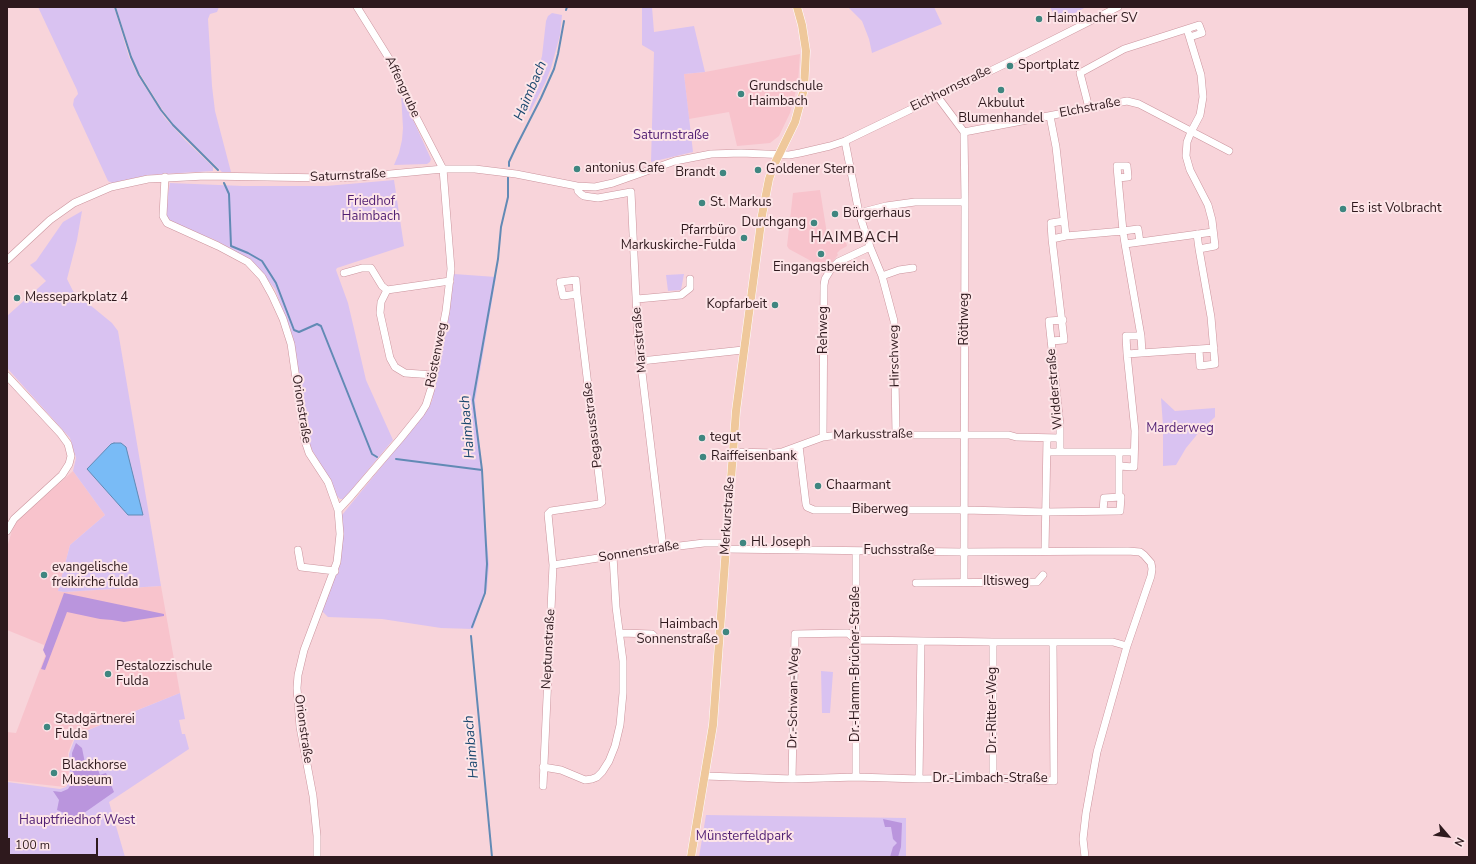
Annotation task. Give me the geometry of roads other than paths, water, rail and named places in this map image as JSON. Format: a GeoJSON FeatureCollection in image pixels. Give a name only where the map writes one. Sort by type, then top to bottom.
{"type":"FeatureCollection","features":[{"type":"Feature","properties":{"kind":"main road","name":"Merkurstraße"},"geometry":{"type":"LineString","coordinates":[[691,857],[704,786],[712,725],[716,688],[732,452],[744,350],[765,200],[769,179],[779,154],[795,122],[802,100],[805,83],[806,51],[802,25],[797,7]]}},
{"type":"Feature","properties":{"kind":"street","name":"Affengrube"},"geometry":{"type":"LineString","coordinates":[[357,7],[390,60],[414,113],[443,169]]}},
{"type":"Feature","properties":{"kind":"street","name":"Eichhornstraße"},"geometry":{"type":"LineString","coordinates":[[779,154],[797,154],[845,141],[1009,62],[1118,7]]}},
{"type":"Feature","properties":{"kind":"street"},"geometry":{"type":"LineString","coordinates":[[1090,108],[1080,73],[1124,49],[1199,24],[1202,33],[1190,37]]}},
{"type":"Feature","properties":{"kind":"street"},"geometry":{"type":"LineString","coordinates":[[1187,29],[1201,75],[1203,97],[1200,115],[1191,132],[1186,149],[1188,164],[1208,205],[1215,246],[1199,249]]}},
{"type":"Feature","properties":{"kind":"street"},"geometry":{"type":"LineString","coordinates":[[937,96],[964,132]]}},
{"type":"Feature","properties":{"kind":"street","name":"Elchstraße"},"geometry":{"type":"LineString","coordinates":[[964,132],[1127,101],[1132,102],[1230,152]]}},
{"type":"Feature","properties":{"kind":"street"},"geometry":{"type":"LineString","coordinates":[[1050,116],[1056,146],[1066,236]]}},
{"type":"Feature","properties":{"kind":"street","name":"Röthweg"},"geometry":{"type":"LineString","coordinates":[[963,552],[964,132]]}},
{"type":"Feature","properties":{"kind":"street","name":"Hirschweg"},"geometry":{"type":"LineString","coordinates":[[845,141],[859,213],[870,247],[882,276],[894,320],[896,434]]}},
{"type":"Feature","properties":{"kind":"street","name":"Saturnstraße"},"geometry":{"type":"LineString","coordinates":[[7,260],[50,220],[85,197],[122,184],[165,177],[205,176],[336,178],[443,169],[488,170],[577,186],[595,187],[604,186],[675,161],[711,154],[779,154]]}},
{"type":"Feature","properties":{"kind":"street","name":"Röstenweg"},"geometry":{"type":"LineString","coordinates":[[338,510],[363,484],[421,413],[429,397],[450,281],[450,248],[443,169]]}},
{"type":"Feature","properties":{"kind":"street","name":"Orionstraße"},"geometry":{"type":"LineString","coordinates":[[165,177],[163,216],[167,224],[218,246],[248,262],[262,277],[272,295],[283,319],[291,344],[305,441],[309,453],[328,482],[338,510],[340,534],[335,571],[304,650],[298,675],[297,688],[300,727],[313,796],[317,836],[317,857]]}},
{"type":"Feature","properties":{"kind":"street"},"geometry":{"type":"LineString","coordinates":[[1118,178],[1123,231],[1141,336],[1142,353]]}},
{"type":"Feature","properties":{"kind":"street","name":"Marsstraße"},"geometry":{"type":"LineString","coordinates":[[577,186],[578,191],[584,196],[598,198],[631,192],[638,339],[663,548]]}},
{"type":"Feature","properties":{"kind":"street"},"geometry":{"type":"LineString","coordinates":[[859,213],[886,206],[915,202],[965,202]]}},
{"type":"Feature","properties":{"kind":"street","name":"Widderstraße"},"geometry":{"type":"LineString","coordinates":[[1051,341],[1064,340],[1051,223],[1064,221]]}},
{"type":"Feature","properties":{"kind":"street"},"geometry":{"type":"LineString","coordinates":[[1052,238],[1138,229],[1140,242]]}},
{"type":"Feature","properties":{"kind":"street"},"geometry":{"type":"LineString","coordinates":[[1125,244],[1213,232]]}},
{"type":"Feature","properties":{"kind":"street"},"geometry":{"type":"LineString","coordinates":[[1197,234],[1211,317],[1215,364],[1200,366],[1199,350]]}},
{"type":"Feature","properties":{"kind":"street","name":"Rehweg"},"geometry":{"type":"LineString","coordinates":[[823,437],[824,285],[831,269],[838,262],[870,247]]}},
{"type":"Feature","properties":{"kind":"street"},"geometry":{"type":"LineString","coordinates":[[344,273],[362,268],[371,268],[382,286],[387,290],[450,281]]}},
{"type":"Feature","properties":{"kind":"street"},"geometry":{"type":"LineString","coordinates":[[882,276],[899,270],[913,268]]}},
{"type":"Feature","properties":{"kind":"street"},"geometry":{"type":"LineString","coordinates":[[637,299],[681,295],[690,288],[690,279]]}},
{"type":"Feature","properties":{"kind":"street"},"geometry":{"type":"LineString","coordinates":[[387,290],[381,302],[380,313],[390,358],[395,367],[405,373],[434,375]]}},
{"type":"Feature","properties":{"kind":"street","name":"Pegasusstraße"},"geometry":{"type":"LineString","coordinates":[[549,512],[599,504],[602,502],[577,294]]}},
{"type":"Feature","properties":{"kind":"street","name":"Widderstraße"},"geometry":{"type":"LineString","coordinates":[[1060,452],[1060,425],[1049,321],[1062,320]]}},
{"type":"Feature","properties":{"kind":"street"},"geometry":{"type":"LineString","coordinates":[[1119,466],[1134,467],[1135,431],[1126,336],[1141,336]]}},
{"type":"Feature","properties":{"kind":"street"},"geometry":{"type":"LineString","coordinates":[[1127,354],[1214,348]]}},
{"type":"Feature","properties":{"kind":"street"},"geometry":{"type":"LineString","coordinates":[[641,360],[744,350]]}},
{"type":"Feature","properties":{"kind":"street"},"geometry":{"type":"LineString","coordinates":[[7,376],[60,433],[68,444],[71,456],[69,464],[62,475],[14,519],[7,531]]}},
{"type":"Feature","properties":{"kind":"street","name":"Markusstraße"},"geometry":{"type":"LineString","coordinates":[[732,452],[775,453],[823,437],[839,435],[1009,435],[1016,437]]}},
{"type":"Feature","properties":{"kind":"street","name":"Widderstraße"},"geometry":{"type":"LineString","coordinates":[[1016,437],[1059,438]]}},
{"type":"Feature","properties":{"kind":"street","name":"Widderstraße"},"geometry":{"type":"LineString","coordinates":[[1045,551],[1047,438]]}},
{"type":"Feature","properties":{"kind":"street","name":"Biberweg"},"geometry":{"type":"LineString","coordinates":[[799,446],[806,504],[810,509],[1015,510],[1045,512]]}},
{"type":"Feature","properties":{"kind":"street"},"geometry":{"type":"LineString","coordinates":[[1047,452],[1134,452]]}},
{"type":"Feature","properties":{"kind":"street"},"geometry":{"type":"LineString","coordinates":[[1045,512],[1120,511],[1121,497],[1119,497],[1119,452]]}},
{"type":"Feature","properties":{"kind":"street"},"geometry":{"type":"LineString","coordinates":[[1103,511],[1104,498],[1119,497]]}},
{"type":"Feature","properties":{"kind":"street","name":"Neptunstraße"},"geometry":{"type":"LineString","coordinates":[[543,786],[553,565],[548,518],[549,512]]}},
{"type":"Feature","properties":{"kind":"street","name":"Sonnenstraße"},"geometry":{"type":"LineString","coordinates":[[553,565],[704,543],[726,546]]}},
{"type":"Feature","properties":{"kind":"street","name":"Fuchsstraße"},"geometry":{"type":"LineString","coordinates":[[726,546],[856,551],[1140,552],[1148,558],[1152,569],[1151,576],[1127,646]]}},
{"type":"Feature","properties":{"kind":"street"},"geometry":{"type":"LineString","coordinates":[[298,550],[300,567],[335,571]]}},
{"type":"Feature","properties":{"kind":"street","name":"Dr.-Hamm-Brücher-Straße"},"geometry":{"type":"LineString","coordinates":[[856,551],[856,777]]}},
{"type":"Feature","properties":{"kind":"street","name":"Iltisweg"},"geometry":{"type":"LineString","coordinates":[[963,552],[964,582]]}},
{"type":"Feature","properties":{"kind":"street"},"geometry":{"type":"LineString","coordinates":[[544,767],[561,770],[586,780],[592,779],[597,777],[602,772],[614,746],[620,725],[623,693],[623,660],[616,607],[613,556]]}},
{"type":"Feature","properties":{"kind":"street","name":"Iltisweg"},"geometry":{"type":"LineString","coordinates":[[916,583],[1037,582],[1043,575]]}},
{"type":"Feature","properties":{"kind":"street"},"geometry":{"type":"LineString","coordinates":[[620,633],[652,634],[655,637]]}},
{"type":"Feature","properties":{"kind":"street","name":"Dr.-Schwan-Weg"},"geometry":{"type":"LineString","coordinates":[[792,779],[795,634],[848,633],[856,640]]}},
{"type":"Feature","properties":{"kind":"street"},"geometry":{"type":"LineString","coordinates":[[856,640],[921,642],[1113,642],[1127,646],[1105,720],[1092,776],[1083,839],[1085,857]]}},
{"type":"Feature","properties":{"kind":"street"},"geometry":{"type":"LineString","coordinates":[[920,779],[921,642]]}},
{"type":"Feature","properties":{"kind":"street","name":"Dr.-Ritter-Weg"},"geometry":{"type":"LineString","coordinates":[[993,642],[993,778]]}},
{"type":"Feature","properties":{"kind":"street","name":"Dr.-Limbach-Straße"},"geometry":{"type":"LineString","coordinates":[[705,776],[792,779],[856,777],[920,779],[993,778],[1054,781],[1053,642]]}},
{"type":"Feature","properties":{"kind":"water"},"geometry":{"type":"Polygon","coordinates":[[[121,443],[126,447],[143,515],[128,515],[87,469],[111,444],[121,443]]]}},
{"type":"Feature","properties":{"kind":"waterway"},"geometry":{"type":"LineString","coordinates":[[115,7],[131,57],[139,75],[161,110],[173,125],[218,170]]}},
{"type":"Feature","properties":{"kind":"waterway","name":"Haimbach"},"geometry":{"type":"LineString","coordinates":[[509,166],[509,162],[554,69],[564,21]]}},
{"type":"Feature","properties":{"kind":"waterway","name":"Haimbach"},"geometry":{"type":"LineString","coordinates":[[472,627],[485,593],[487,564],[482,470],[473,400],[498,259],[501,227],[508,197],[508,177]]}},
{"type":"Feature","properties":{"kind":"waterway"},"geometry":{"type":"LineString","coordinates":[[224,183],[229,194],[231,246],[262,261],[276,283],[294,330],[299,332],[317,324],[321,326],[372,454],[377,457]]}},
{"type":"Feature","properties":{"kind":"waterway"},"geometry":{"type":"LineString","coordinates":[[396,459],[482,470]]}},
{"type":"Feature","properties":{"kind":"waterway","name":"Haimbach"},"geometry":{"type":"LineString","coordinates":[[471,636],[492,857]]}},
{"type":"Feature","properties":{"kind":"place","name":"Haimbacher SV"},"geometry":{"type":"Point","coordinates":[1039,19]}},
{"type":"Feature","properties":{"kind":"place","name":"Sportplatz"},"geometry":{"type":"Point","coordinates":[1010,66]}},
{"type":"Feature","properties":{"kind":"place","name":"Akbulut Blumenhandel"},"geometry":{"type":"Point","coordinates":[1001,90]}},
{"type":"Feature","properties":{"kind":"place","name":"Grundschule Haimbach"},"geometry":{"type":"Point","coordinates":[741,94]}},
{"type":"Feature","properties":{"kind":"place","name":"antonius Cafe"},"geometry":{"type":"Point","coordinates":[577,169]}},
{"type":"Feature","properties":{"kind":"place","name":"Goldener Stern"},"geometry":{"type":"Point","coordinates":[758,170]}},
{"type":"Feature","properties":{"kind":"place","name":"Brandt"},"geometry":{"type":"Point","coordinates":[723,173]}},
{"type":"Feature","properties":{"kind":"place","name":"St. Markus"},"geometry":{"type":"Point","coordinates":[702,203]}},
{"type":"Feature","properties":{"kind":"place","name":"Es ist Volbracht"},"geometry":{"type":"Point","coordinates":[1343,209]}},
{"type":"Feature","properties":{"kind":"place","name":"Bürgerhaus"},"geometry":{"type":"Point","coordinates":[835,214]}},
{"type":"Feature","properties":{"kind":"place","name":"Durchgang"},"geometry":{"type":"Point","coordinates":[814,223]}},
{"type":"Feature","properties":{"kind":"place","name":"Pfarrbüro Markuskirche-Fulda"},"geometry":{"type":"Point","coordinates":[744,238]}},
{"type":"Feature","properties":{"kind":"place","name":"Eingangsbereich"},"geometry":{"type":"Point","coordinates":[821,254]}},
{"type":"Feature","properties":{"kind":"place","name":"Messeparkplatz 4"},"geometry":{"type":"Point","coordinates":[17,298]}},
{"type":"Feature","properties":{"kind":"place","name":"Kopfarbeit"},"geometry":{"type":"Point","coordinates":[775,305]}},
{"type":"Feature","properties":{"kind":"place","name":"tegut"},"geometry":{"type":"Point","coordinates":[702,438]}},
{"type":"Feature","properties":{"kind":"place","name":"Raiffeisenbank"},"geometry":{"type":"Point","coordinates":[703,457]}},
{"type":"Feature","properties":{"kind":"place","name":"Chaarmant"},"geometry":{"type":"Point","coordinates":[818,486]}},
{"type":"Feature","properties":{"kind":"place","name":"Hl. Joseph"},"geometry":{"type":"Point","coordinates":[743,543]}},
{"type":"Feature","properties":{"kind":"place","name":"evangelische freikirche fulda"},"geometry":{"type":"Point","coordinates":[44,575]}},
{"type":"Feature","properties":{"kind":"place","name":"Haimbach Sonnenstraße"},"geometry":{"type":"Point","coordinates":[726,632]}},
{"type":"Feature","properties":{"kind":"place","name":"Pestalozzischule Fulda"},"geometry":{"type":"Point","coordinates":[108,674]}},
{"type":"Feature","properties":{"kind":"place","name":"Stadgärtnerei Fulda"},"geometry":{"type":"Point","coordinates":[47,727]}},
{"type":"Feature","properties":{"kind":"place","name":"Blackhorse Museum"},"geometry":{"type":"Point","coordinates":[54,773]}},
{"type":"Feature","properties":{"kind":"district","name":"HAIMBACH"},"geometry":{"type":"Point","coordinates":[855,238]}},
{"type":"Feature","properties":{"kind":"park label","name":"Friedhof Haimbach"},"geometry":{"type":"Point","coordinates":[371,210]}},
{"type":"Feature","properties":{"kind":"park label","name":"Marderweg"},"geometry":{"type":"Point","coordinates":[1180,429]}},
{"type":"Feature","properties":{"kind":"park label","name":"Hauptfriedhof West"},"geometry":{"type":"Point","coordinates":[77,821]}},
{"type":"Feature","properties":{"kind":"park label","name":"Münsterfeldpark"},"geometry":{"type":"Point","coordinates":[744,837]}}]}
